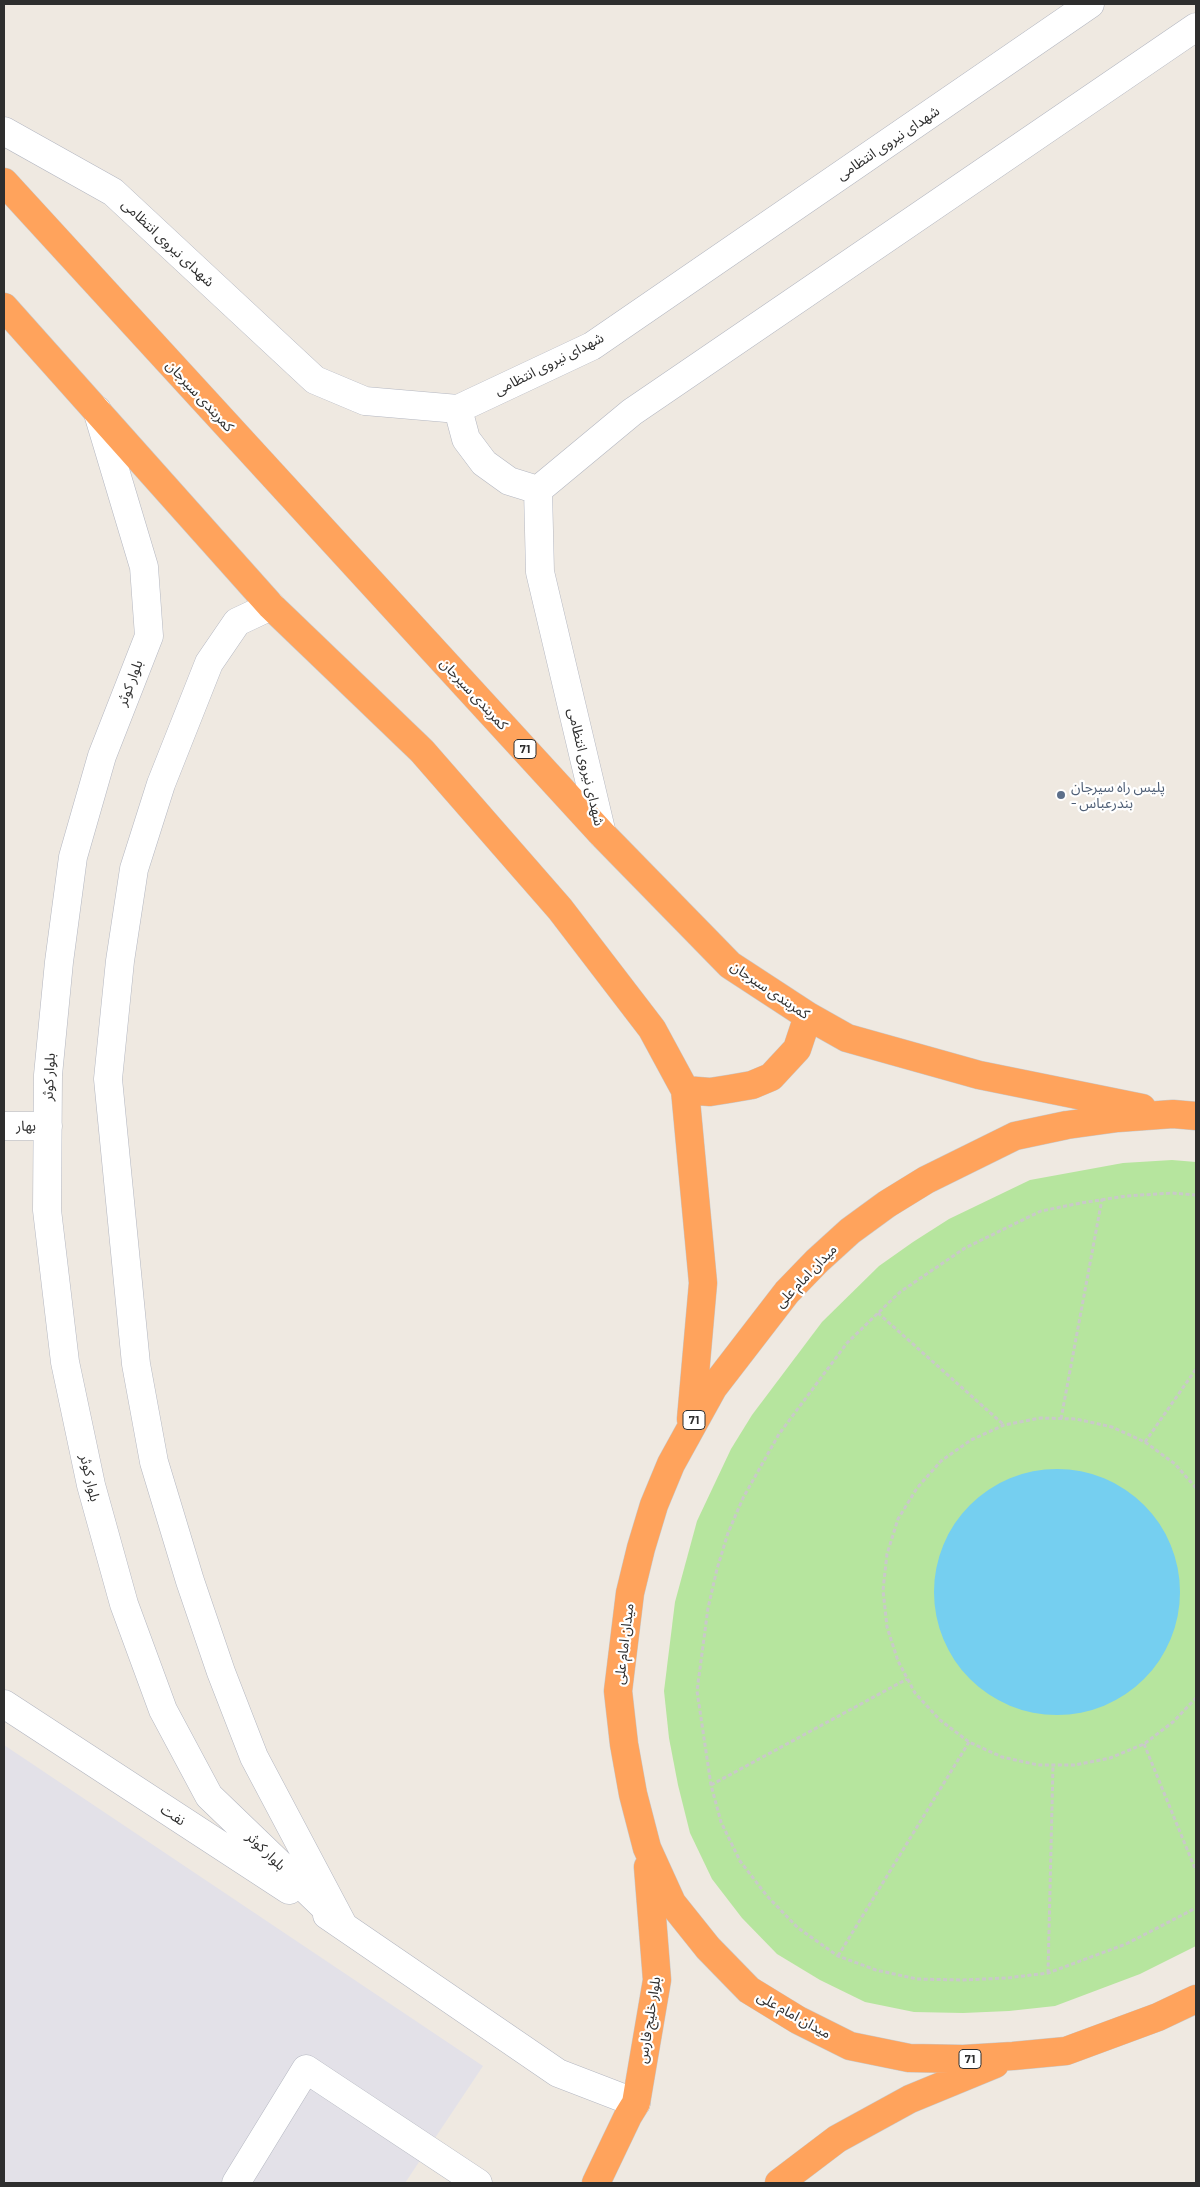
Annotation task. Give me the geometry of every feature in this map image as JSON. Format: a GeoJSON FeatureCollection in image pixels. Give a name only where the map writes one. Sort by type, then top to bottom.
{"type":"FeatureCollection","features":[{"type":"Feature","properties":{"kind":"highway","name":"کمربندی سیرجان"},"geometry":{"type":"LineString","coordinates":[[4,182],[602,834],[730,965],[808,1016],[847,1038],[979,1075],[1185,1115]]}},
{"type":"Feature","properties":{"kind":"highway","name":"71"},"geometry":{"type":"LineString","coordinates":[[4,307],[271,606],[422,751],[560,909],[652,1029],[685,1090],[703,1283],[691,1426]]}},
{"type":"Feature","properties":{"kind":"highway"},"geometry":{"type":"LineString","coordinates":[[685,1090],[710,1092],[752,1085],[771,1077],[797,1049],[808,1016]]}},
{"type":"Feature","properties":{"kind":"highway","name":"میدان امام علی"},"geometry":{"type":"LineString","coordinates":[[1185,1115],[1118,1118],[1067,1125],[1015,1136],[926,1180],[887,1204],[850,1231],[787,1292],[714,1388],[671,1464],[654,1505],[630,1593],[618,1691],[624,1744],[633,1794],[647,1848],[672,1903],[708,1948],[749,1990],[798,2020],[850,2046],[909,2058],[963,2059],[1066,2051],[1158,2017],[1196,1998]]}},
{"type":"Feature","properties":{"kind":"highway","name":"بلوار خلیج فارس"},"geometry":{"type":"LineString","coordinates":[[596,2183],[636,2103],[658,1980],[647,1848]]}},
{"type":"Feature","properties":{"kind":"highway"},"geometry":{"type":"LineString","coordinates":[[1158,2017],[1196,2020]]}},
{"type":"Feature","properties":{"kind":"highway"},"geometry":{"type":"LineString","coordinates":[[779,2183],[837,2139],[910,2099],[1013,2056]]}},
{"type":"Feature","properties":{"kind":"street","name":"شهدای نیروی انتظامی"},"geometry":{"type":"LineString","coordinates":[[4,131],[113,192],[315,380],[365,400],[458,409],[592,346],[1090,4]]}},
{"type":"Feature","properties":{"kind":"street"},"geometry":{"type":"LineString","coordinates":[[458,409],[466,439],[484,463],[508,481],[538,490],[632,412],[1196,26]]}},
{"type":"Feature","properties":{"kind":"street","name":"بلوار کوثر"},"geometry":{"type":"LineString","coordinates":[[97,410],[144,567],[149,636],[102,756],[73,857],[59,962],[50,1056],[47,1210],[65,1362],[91,1485],[124,1604],[163,1710],[209,1796],[342,1925]]}},
{"type":"Feature","properties":{"kind":"street","name":"شهدای نیروی انتظامی"},"geometry":{"type":"LineString","coordinates":[[538,490],[540,572],[602,834]]}},
{"type":"Feature","properties":{"kind":"street","name":"بلوار کوثر"},"geometry":{"type":"LineString","coordinates":[[271,606],[237,622],[209,663],[161,784],[134,869],[120,960],[108,1079],[136,1364],[154,1462],[190,1581],[254,1757],[342,1925]]}},
{"type":"Feature","properties":{"kind":"street","name":"بهار"},"geometry":{"type":"LineString","coordinates":[[4,1126],[48,1126]]}},
{"type":"Feature","properties":{"kind":"street","name":"نفت"},"geometry":{"type":"LineString","coordinates":[[4,1704],[342,1925]]}},
{"type":"Feature","properties":{"kind":"street"},"geometry":{"type":"LineString","coordinates":[[342,1925],[558,2073],[636,2103]]}},
{"type":"Feature","properties":{"kind":"street"},"geometry":{"type":"LineString","coordinates":[[236,2183],[306,2069],[478,2183]]}},
{"type":"Feature","properties":{"kind":"path"},"geometry":{"type":"LineString","coordinates":[[1196,1195],[1172,1193],[1102,1199],[1041,1212],[965,1248],[932,1269],[900,1292],[847,1343],[779,1434],[751,1481],[728,1533],[708,1608],[697,1691],[711,1785],[722,1822],[740,1861],[767,1896],[798,1928],[838,1956],[876,1970],[917,1979],[962,1980],[1048,1973],[1126,1944],[1196,1908]]}},
{"type":"Feature","properties":{"kind":"path"},"geometry":{"type":"LineString","coordinates":[[1061,1419],[1102,1199]]}},
{"type":"Feature","properties":{"kind":"path"},"geometry":{"type":"LineString","coordinates":[[878,1313],[1004,1426]]}},
{"type":"Feature","properties":{"kind":"path"},"geometry":{"type":"LineString","coordinates":[[1145,1442],[1196,1369]]}},
{"type":"Feature","properties":{"kind":"path"},"geometry":{"type":"LineString","coordinates":[[1196,1488],[1175,1464],[1145,1442],[1112,1427],[1076,1419],[1040,1418],[1004,1426],[971,1440],[941,1461],[917,1488],[898,1519],[887,1554],[883,1590],[886,1626],[898,1661],[915,1693],[940,1720],[969,1742],[1002,1757],[1038,1765],[1075,1765],[1110,1758],[1144,1744],[1173,1722],[1196,1698]]}},
{"type":"Feature","properties":{"kind":"path"},"geometry":{"type":"LineString","coordinates":[[711,1785],[907,1679]]}},
{"type":"Feature","properties":{"kind":"path"},"geometry":{"type":"LineString","coordinates":[[838,1956],[969,1742]]}},
{"type":"Feature","properties":{"kind":"path"},"geometry":{"type":"LineString","coordinates":[[1144,1744],[1196,1872]]}},
{"type":"Feature","properties":{"kind":"path"},"geometry":{"type":"LineString","coordinates":[[1048,1973],[1053,1765]]}},
{"type":"Feature","properties":{"kind":"shaded area"},"geometry":{"type":"Polygon","coordinates":[[[4,1745],[483,2066],[405,2183],[4,2183],[4,1745]]]}},
{"type":"Feature","properties":{"kind":"green space"},"geometry":{"type":"Polygon","coordinates":[[[1172,1160],[1196,1162],[1196,1946],[1140,1974],[1055,2006],[963,2013],[914,2012],[865,2002],[820,1980],[777,1954],[742,1918],[712,1879],[690,1833],[669,1738],[664,1691],[675,1602],[697,1521],[731,1449],[752,1415],[822,1322],[879,1266],[949,1219],[1030,1180],[1123,1163],[1172,1160]]]}},
{"type":"Feature","properties":{"kind":"water"},"geometry":{"type":"Polygon","coordinates":[[[1057,1469],[1081,1472],[1104,1479],[1125,1490],[1144,1505],[1159,1524],[1170,1545],[1177,1568],[1180,1592],[1177,1616],[1170,1639],[1159,1660],[1144,1679],[1125,1694],[1104,1705],[1081,1712],[1057,1715],[1033,1712],[1010,1705],[989,1694],[970,1679],[955,1660],[944,1639],[937,1616],[934,1592],[937,1568],[944,1545],[955,1524],[970,1505],[989,1490],[1010,1479],[1033,1472],[1057,1469]]]}},
{"type":"Feature","properties":{"kind":"place","name":"پلیس راه سیرجان - بندرعباس"},"geometry":{"type":"Point","coordinates":[1061,795]}}]}
